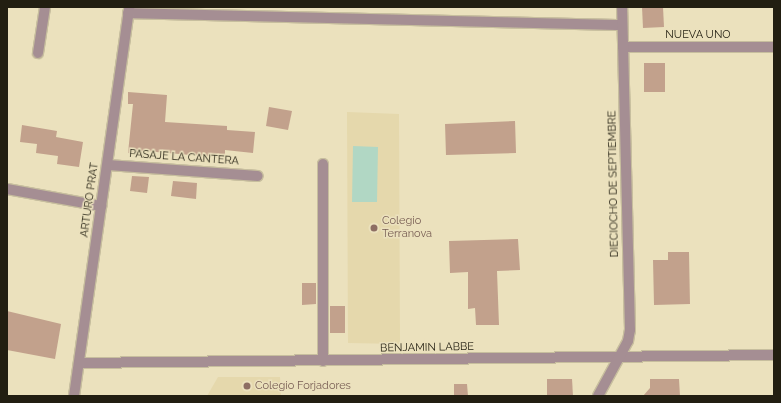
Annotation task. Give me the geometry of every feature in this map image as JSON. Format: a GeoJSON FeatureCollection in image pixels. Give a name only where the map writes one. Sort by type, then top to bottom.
{"type":"FeatureCollection","features":[{"type":"Feature","properties":{"kind":"street"},"geometry":{"type":"LineString","coordinates":[[38,53],[45,7]]}},
{"type":"Feature","properties":{"kind":"street","name":"DIECIOCHO DE SEPTIEMBRE"},"geometry":{"type":"LineString","coordinates":[[598,396],[620,358],[630,330],[622,7]]}},
{"type":"Feature","properties":{"kind":"street"},"geometry":{"type":"LineString","coordinates":[[129,10],[622,25]]}},
{"type":"Feature","properties":{"kind":"street","name":"ARTURO PRAT"},"geometry":{"type":"LineString","coordinates":[[74,396],[80,363],[129,10]]}},
{"type":"Feature","properties":{"kind":"street","name":"NUEVA UNO"},"geometry":{"type":"LineString","coordinates":[[623,47],[774,47]]}},
{"type":"Feature","properties":{"kind":"street"},"geometry":{"type":"LineString","coordinates":[[323,164],[323,360]]}},
{"type":"Feature","properties":{"kind":"street","name":"PASAJE LA CANTERA"},"geometry":{"type":"LineString","coordinates":[[108,165],[258,176]]}},
{"type":"Feature","properties":{"kind":"street"},"geometry":{"type":"LineString","coordinates":[[7,189],[101,206]]}},
{"type":"Feature","properties":{"kind":"street","name":"BENJAMIN LABBE"},"geometry":{"type":"LineString","coordinates":[[80,363],[620,358],[774,355]]}},
{"type":"Feature","properties":{"kind":"shaded area","name":"Colegio Terranova"},"geometry":{"type":"Polygon","coordinates":[[[347,112],[399,114],[400,344],[348,343],[347,112]]]}},
{"type":"Feature","properties":{"kind":"shaded area","name":"Colegio Forjadores"},"geometry":{"type":"Polygon","coordinates":[[[218,377],[280,377],[281,396],[207,396],[218,377]]]}},
{"type":"Feature","properties":{"kind":"green space"},"geometry":{"type":"Polygon","coordinates":[[[353,146],[378,147],[377,202],[352,202],[353,146]]]}},
{"type":"Feature","properties":{"kind":"building"},"geometry":{"type":"Polygon","coordinates":[[[642,7],[663,7],[664,27],[643,28],[642,7]]]}},
{"type":"Feature","properties":{"kind":"building"},"geometry":{"type":"Polygon","coordinates":[[[644,63],[665,63],[665,92],[644,92],[644,63]]]}},
{"type":"Feature","properties":{"kind":"building"},"geometry":{"type":"Polygon","coordinates":[[[128,92],[167,95],[165,122],[227,126],[227,130],[255,132],[253,153],[225,150],[225,158],[145,151],[145,155],[128,153],[133,104],[128,104],[128,92]]]}},
{"type":"Feature","properties":{"kind":"building"},"geometry":{"type":"Polygon","coordinates":[[[269,107],[292,111],[288,130],[266,126],[269,107]]]}},
{"type":"Feature","properties":{"kind":"building"},"geometry":{"type":"Polygon","coordinates":[[[515,121],[516,153],[446,155],[445,124],[515,121]]]}},
{"type":"Feature","properties":{"kind":"building"},"geometry":{"type":"Polygon","coordinates":[[[22,125],[57,131],[56,137],[83,142],[79,167],[57,164],[58,156],[36,153],[37,144],[20,142],[22,125]]]}},
{"type":"Feature","properties":{"kind":"building"},"geometry":{"type":"Polygon","coordinates":[[[132,176],[149,177],[147,193],[130,191],[132,176]]]}},
{"type":"Feature","properties":{"kind":"building"},"geometry":{"type":"Polygon","coordinates":[[[173,181],[197,183],[196,199],[171,196],[173,181]]]}},
{"type":"Feature","properties":{"kind":"building"},"geometry":{"type":"Polygon","coordinates":[[[518,239],[520,270],[497,271],[499,325],[476,325],[475,308],[468,309],[468,272],[450,273],[449,241],[518,239]]]}},
{"type":"Feature","properties":{"kind":"building"},"geometry":{"type":"Polygon","coordinates":[[[668,252],[689,252],[690,304],[654,305],[653,260],[668,260],[668,252]]]}},
{"type":"Feature","properties":{"kind":"building"},"geometry":{"type":"Polygon","coordinates":[[[302,283],[316,283],[316,304],[302,305],[302,283]]]}},
{"type":"Feature","properties":{"kind":"building"},"geometry":{"type":"Polygon","coordinates":[[[330,306],[345,306],[345,333],[330,333],[330,306]]]}},
{"type":"Feature","properties":{"kind":"building"},"geometry":{"type":"Polygon","coordinates":[[[7,311],[61,324],[55,359],[7,350],[7,311]]]}},
{"type":"Feature","properties":{"kind":"building"},"geometry":{"type":"Polygon","coordinates":[[[547,379],[572,379],[573,396],[547,396],[547,379]]]}},
{"type":"Feature","properties":{"kind":"building"},"geometry":{"type":"Polygon","coordinates":[[[650,379],[679,379],[680,396],[643,396],[650,388],[650,379]]]}},
{"type":"Feature","properties":{"kind":"building"},"geometry":{"type":"Polygon","coordinates":[[[454,384],[467,384],[468,396],[454,396],[454,384]]]}},
{"type":"Feature","properties":{"kind":"place","name":"Colegio Terranova"},"geometry":{"type":"Point","coordinates":[374,228]}},
{"type":"Feature","properties":{"kind":"place","name":"Colegio Forjadores"},"geometry":{"type":"Point","coordinates":[247,386]}}]}
